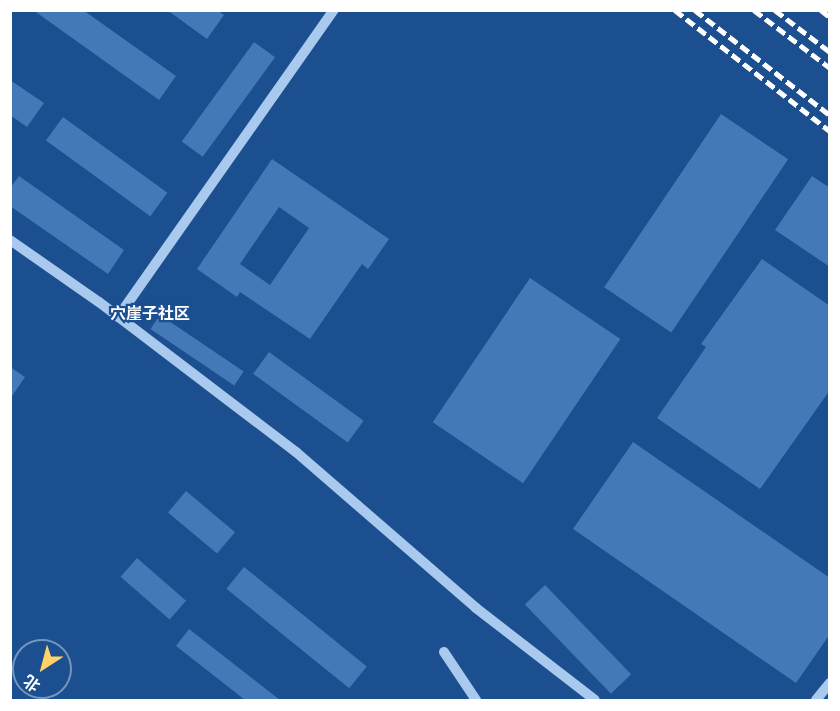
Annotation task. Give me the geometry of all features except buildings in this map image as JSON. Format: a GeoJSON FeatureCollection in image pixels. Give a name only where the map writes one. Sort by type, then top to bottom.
{"type":"FeatureCollection","features":[{"type":"Feature","properties":{"kind":"street"},"geometry":{"type":"LineString","coordinates":[[118,317],[334,10]]}},
{"type":"Feature","properties":{"kind":"street"},"geometry":{"type":"LineString","coordinates":[[10,240],[118,317],[296,452],[476,608],[595,700]]}},
{"type":"Feature","properties":{"kind":"street"},"geometry":{"type":"LineString","coordinates":[[444,652],[476,700]]}},
{"type":"Feature","properties":{"kind":"street"},"geometry":{"type":"LineString","coordinates":[[816,700],[830,683]]}},
{"type":"Feature","properties":{"kind":"railway"},"geometry":{"type":"LineString","coordinates":[[675,10],[830,131]]}},
{"type":"Feature","properties":{"kind":"railway"},"geometry":{"type":"LineString","coordinates":[[695,10],[830,115]]}},
{"type":"Feature","properties":{"kind":"railway"},"geometry":{"type":"LineString","coordinates":[[754,10],[830,68]]}},
{"type":"Feature","properties":{"kind":"railway"},"geometry":{"type":"LineString","coordinates":[[775,10],[830,52]]}},
{"type":"Feature","properties":{"kind":"railway"},"geometry":{"type":"LineString","coordinates":[[821,10],[830,17]]}},
{"type":"Feature","properties":{"kind":"district","name":"穴崖子社区"},"geometry":{"type":"Point","coordinates":[150,315]}}]}
